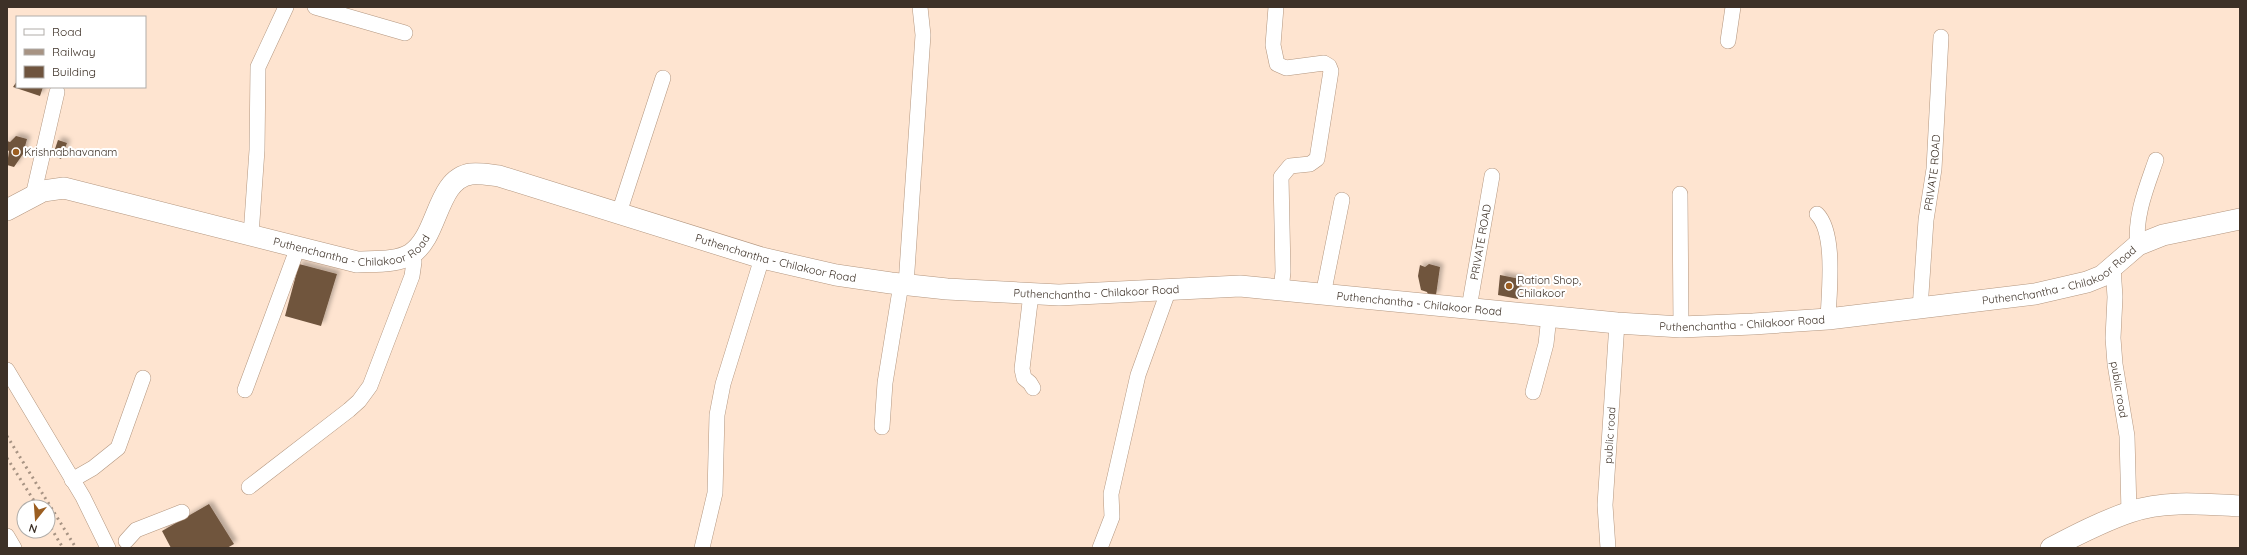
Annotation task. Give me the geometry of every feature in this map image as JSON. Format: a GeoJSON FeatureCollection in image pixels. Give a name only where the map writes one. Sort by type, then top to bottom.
{"type":"FeatureCollection","features":[{"type":"Feature","properties":{"kind":"main road","name":"Puthenchantha - Chilakoor Road"},"geometry":{"type":"LineString","coordinates":[[7,210],[43,191],[64,188],[357,262],[399,259],[411,254],[427,236],[449,188],[457,179],[472,174],[499,176],[762,258],[836,275],[904,284],[1059,295],[1240,286],[1617,323],[1681,326],[1753,324],[1828,319],[2036,294],[2075,286],[2102,276],[2138,246],[2163,235],[2240,220]]}},
{"type":"Feature","properties":{"kind":"main road"},"geometry":{"type":"LineString","coordinates":[[2051,548],[2129,512],[2158,506],[2185,504],[2240,506]]}},
{"type":"Feature","properties":{"kind":"street"},"geometry":{"type":"LineString","coordinates":[[251,235],[257,150],[258,67],[286,7]]}},
{"type":"Feature","properties":{"kind":"street"},"geometry":{"type":"LineString","coordinates":[[315,7],[405,33]]}},
{"type":"Feature","properties":{"kind":"street"},"geometry":{"type":"LineString","coordinates":[[882,427],[885,383],[904,284],[923,35],[920,7]]}},
{"type":"Feature","properties":{"kind":"street"},"geometry":{"type":"LineString","coordinates":[[1276,7],[1273,45],[1277,64],[1286,68],[1324,63],[1329,66],[1331,71],[1317,159],[1310,164],[1290,166],[1281,177],[1283,272],[1281,290]]}},
{"type":"Feature","properties":{"kind":"street"},"geometry":{"type":"LineString","coordinates":[[1728,41],[1734,7]]}},
{"type":"Feature","properties":{"kind":"street","name":"PRIVATE ROAD"},"geometry":{"type":"LineString","coordinates":[[1920,308],[1926,220],[1934,169],[1941,37]]}},
{"type":"Feature","properties":{"kind":"street"},"geometry":{"type":"LineString","coordinates":[[619,213],[663,78]]}},
{"type":"Feature","properties":{"kind":"street"},"geometry":{"type":"LineString","coordinates":[[33,196],[57,92]]}},
{"type":"Feature","properties":{"kind":"street"},"geometry":{"type":"LineString","coordinates":[[2138,246],[2138,229],[2142,202],[2156,160]]}},
{"type":"Feature","properties":{"kind":"street","name":"PRIVATE ROAD"},"geometry":{"type":"LineString","coordinates":[[1468,308],[1492,176]]}},
{"type":"Feature","properties":{"kind":"street"},"geometry":{"type":"LineString","coordinates":[[1680,194],[1681,326]]}},
{"type":"Feature","properties":{"kind":"street"},"geometry":{"type":"LineString","coordinates":[[1323,295],[1342,200]]}},
{"type":"Feature","properties":{"kind":"street"},"geometry":{"type":"LineString","coordinates":[[1817,214],[1825,224],[1830,240],[1828,319]]}},
{"type":"Feature","properties":{"kind":"street"},"geometry":{"type":"LineString","coordinates":[[245,390],[298,247]]}},
{"type":"Feature","properties":{"kind":"street"},"geometry":{"type":"LineString","coordinates":[[249,487],[349,410],[359,401],[370,386],[412,276],[414,262],[411,254]]}},
{"type":"Feature","properties":{"kind":"street"},"geometry":{"type":"LineString","coordinates":[[702,548],[715,493],[717,415],[723,384],[762,258]]}},
{"type":"Feature","properties":{"kind":"street","name":"public road"},"geometry":{"type":"LineString","coordinates":[[2113,267],[2113,338],[2115,364],[2128,436],[2129,512]]}},
{"type":"Feature","properties":{"kind":"street"},"geometry":{"type":"LineString","coordinates":[[1100,548],[1112,518],[1111,494],[1138,375],[1169,289]]}},
{"type":"Feature","properties":{"kind":"street"},"geometry":{"type":"LineString","coordinates":[[1031,294],[1022,369],[1024,378],[1033,388]]}},
{"type":"Feature","properties":{"kind":"street"},"geometry":{"type":"LineString","coordinates":[[1533,392],[1546,344],[1549,316]]}},
{"type":"Feature","properties":{"kind":"street","name":"public road"},"geometry":{"type":"LineString","coordinates":[[1608,548],[1605,505],[1617,323]]}},
{"type":"Feature","properties":{"kind":"street"},"geometry":{"type":"LineString","coordinates":[[7,370],[97,523],[108,548]]}},
{"type":"Feature","properties":{"kind":"street"},"geometry":{"type":"LineString","coordinates":[[72,480],[99,465],[118,448],[143,378]]}},
{"type":"Feature","properties":{"kind":"street"},"geometry":{"type":"LineString","coordinates":[[97,523],[129,545],[136,530],[182,512]]}},
{"type":"Feature","properties":{"kind":"street"},"geometry":{"type":"LineString","coordinates":[[7,536],[14,548]]}},
{"type":"Feature","properties":{"kind":"building"},"geometry":{"type":"Polygon","coordinates":[[[16,88],[43,88],[40,96],[16,88]]]}},
{"type":"Feature","properties":{"kind":"building","name":"Krishnabhavanam"},"geometry":{"type":"Polygon","coordinates":[[[16,136],[27,139],[23,154],[14,167],[7,165],[9,151],[7,150],[7,141],[10,142],[16,136]]]}},
{"type":"Feature","properties":{"kind":"building"},"geometry":{"type":"Polygon","coordinates":[[[58,140],[67,143],[61,159],[53,155],[58,140]]]}},
{"type":"Feature","properties":{"kind":"building"},"geometry":{"type":"Polygon","coordinates":[[[299,264],[337,274],[321,326],[285,316],[299,264]]]}},
{"type":"Feature","properties":{"kind":"building"},"geometry":{"type":"Polygon","coordinates":[[[1429,264],[1440,267],[1436,295],[1429,297],[1427,292],[1421,290],[1418,276],[1420,265],[1425,267],[1429,264]]]}},
{"type":"Feature","properties":{"kind":"building","name":"Ration Shop, Chilakoor"},"geometry":{"type":"Polygon","coordinates":[[[1500,275],[1520,279],[1518,299],[1498,295],[1500,275]]]}},
{"type":"Feature","properties":{"kind":"building"},"geometry":{"type":"Polygon","coordinates":[[[209,504],[234,544],[227,548],[171,548],[162,531],[209,504]]]}},
{"type":"Feature","properties":{"kind":"railway"},"geometry":{"type":"LineString","coordinates":[[7,436],[76,548]]}},
{"type":"Feature","properties":{"kind":"railway"},"geometry":{"type":"LineString","coordinates":[[7,458],[33,499]]}},
{"type":"Feature","properties":{"kind":"railway"},"geometry":{"type":"LineString","coordinates":[[56,536],[63,548]]}},
{"type":"Feature","properties":{"kind":"place","name":"Krishnabhavanam"},"geometry":{"type":"Point","coordinates":[16,152]}},
{"type":"Feature","properties":{"kind":"place","name":"Ration Shop, Chilakoor"},"geometry":{"type":"Point","coordinates":[1509,286]}}]}
